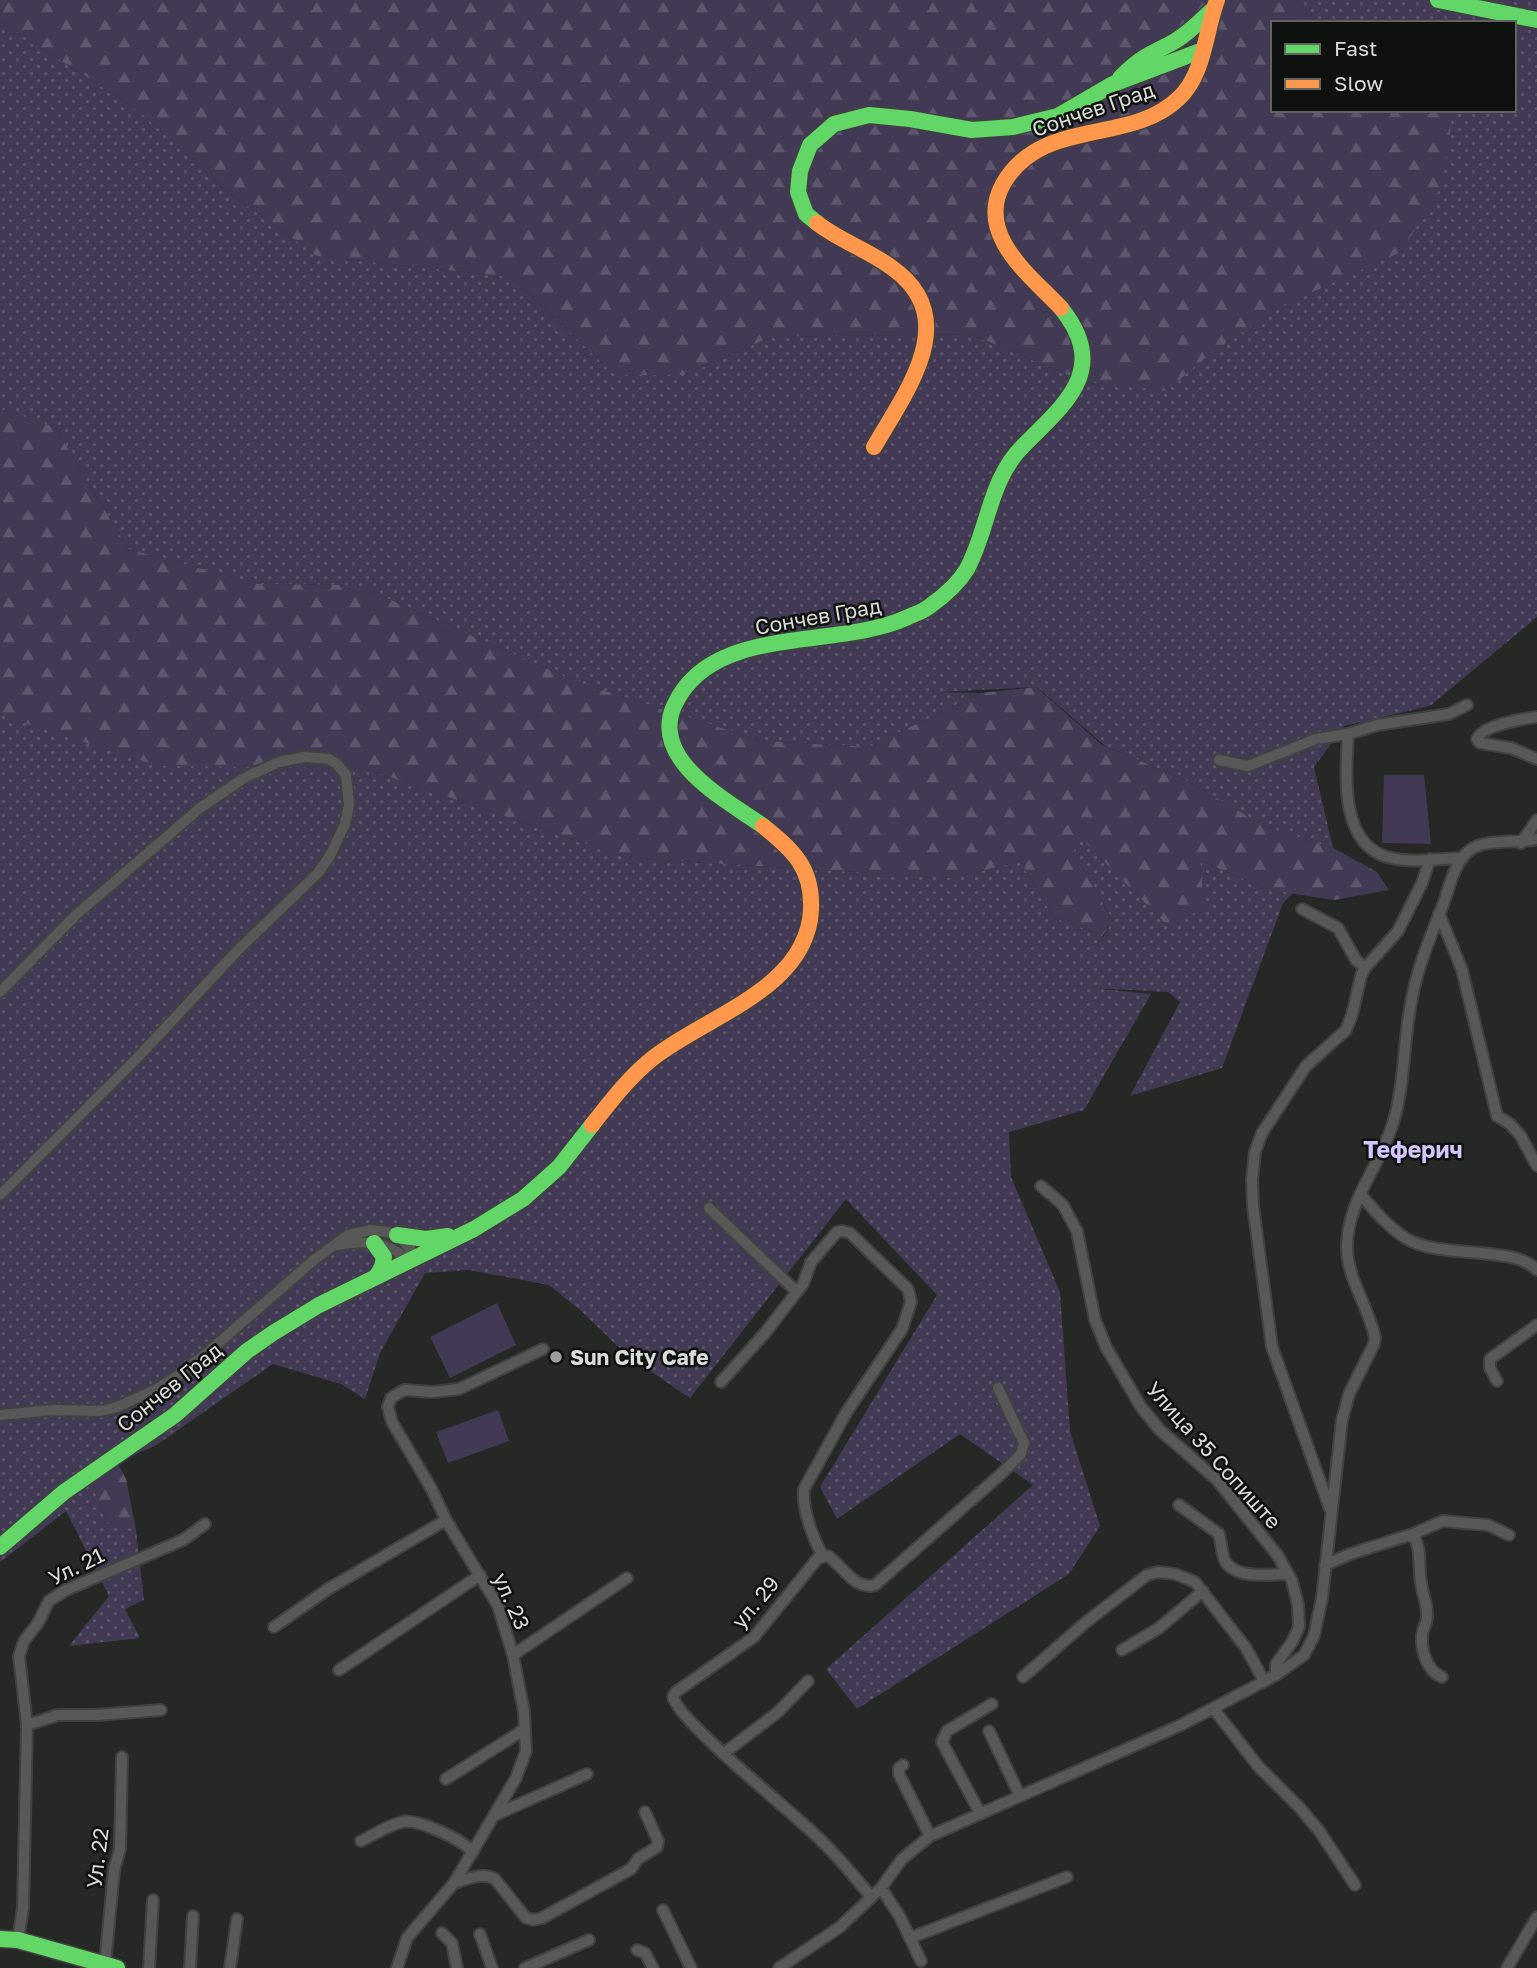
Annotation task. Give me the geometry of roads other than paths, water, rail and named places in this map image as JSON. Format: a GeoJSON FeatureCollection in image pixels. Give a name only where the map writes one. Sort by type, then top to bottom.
{"type":"FeatureCollection","features":[{"type":"Feature","properties":{"kind":"main road"},"geometry":{"type":"LineString","coordinates":[[1438,0],[1537,20]]}},
{"type":"Feature","properties":{"kind":"main road"},"geometry":{"type":"LineString","coordinates":[[1113,84],[1134,63],[1178,40],[1214,5]]}},
{"type":"Feature","properties":{"kind":"main road","name":"Сончев Град"},"geometry":{"type":"LineString","coordinates":[[0,1547],[64,1492],[166,1421],[265,1337],[318,1306],[503,1212],[540,1187],[567,1160],[621,1085],[658,1054],[770,983],[799,951],[811,917],[811,889],[804,866],[787,844],[763,824],[690,773],[669,741],[668,724],[672,706],[685,683],[706,664],[727,655],[761,647],[877,629],[925,611],[958,582],[975,550],[1001,476],[1015,453],[1061,411],[1074,393],[1082,368],[1082,349],[1070,321],[1059,305],[1009,257],[1002,242],[996,210],[1005,178],[1013,166],[1036,149],[1149,116],[1177,101],[1198,70],[1214,5]]}},
{"type":"Feature","properties":{"kind":"main road"},"geometry":{"type":"LineString","coordinates":[[1178,40],[1203,50]]}},
{"type":"Feature","properties":{"kind":"main road"},"geometry":{"type":"LineString","coordinates":[[874,447],[919,367],[926,345],[928,314],[914,288],[891,267],[832,235],[806,214],[797,192],[800,171],[810,145],[834,124],[869,115],[972,130],[1013,127],[1058,116],[1113,84],[1203,50]]}},
{"type":"Feature","properties":{"kind":"main road"},"geometry":{"type":"LineString","coordinates":[[1168,62],[1179,72],[1185,86],[1184,93]]}},
{"type":"Feature","properties":{"kind":"main road"},"geometry":{"type":"LineString","coordinates":[[397,1235],[426,1239],[464,1233]]}},
{"type":"Feature","properties":{"kind":"main road"},"geometry":{"type":"LineString","coordinates":[[374,1243],[384,1257],[376,1277]]}},
{"type":"Feature","properties":{"kind":"main road"},"geometry":{"type":"LineString","coordinates":[[0,1925],[18,1940]]}},
{"type":"Feature","properties":{"kind":"main road"},"geometry":{"type":"LineString","coordinates":[[0,1939],[18,1940],[111,1966]]}},
{"type":"Feature","properties":{"kind":"street"},"geometry":{"type":"LineString","coordinates":[[1219,760],[1248,765],[1316,739],[1348,734],[1377,725],[1449,714],[1467,705]]}},
{"type":"Feature","properties":{"kind":"street"},"geometry":{"type":"LineString","coordinates":[[1537,717],[1481,732],[1477,739],[1480,743],[1511,748],[1537,759]]}},
{"type":"Feature","properties":{"kind":"street"},"geometry":{"type":"LineString","coordinates":[[1348,734],[1348,796],[1352,821],[1359,839],[1387,857],[1463,858]]}},
{"type":"Feature","properties":{"kind":"street"},"geometry":{"type":"LineString","coordinates":[[0,992],[77,914],[200,808],[244,778],[279,762],[304,757],[329,759],[346,775],[349,805],[345,824],[330,856],[318,873],[239,949],[141,1054],[0,1195]]}},
{"type":"Feature","properties":{"kind":"street"},"geometry":{"type":"LineString","coordinates":[[1521,843],[1537,820]]}},
{"type":"Feature","properties":{"kind":"street"},"geometry":{"type":"LineString","coordinates":[[779,1968],[840,1927],[881,1888],[902,1859],[930,1836],[1181,1725],[1276,1675],[1308,1649],[1318,1618],[1345,1408],[1375,1338],[1355,1283],[1347,1248],[1352,1212],[1381,1154],[1400,1101],[1410,1005],[1419,967],[1456,869],[1469,851],[1492,843],[1521,843],[1537,839]]}},
{"type":"Feature","properties":{"kind":"street"},"geometry":{"type":"LineString","coordinates":[[1331,1512],[1272,1347],[1252,1206],[1255,1152],[1262,1133],[1306,1066],[1346,1030],[1365,968],[1398,931],[1422,883],[1430,859]]}},
{"type":"Feature","properties":{"kind":"street"},"geometry":{"type":"LineString","coordinates":[[1302,909],[1338,928],[1356,960],[1365,968]]}},
{"type":"Feature","properties":{"kind":"street"},"geometry":{"type":"LineString","coordinates":[[1439,914],[1462,970],[1497,1116],[1510,1124],[1520,1135],[1537,1166]]}},
{"type":"Feature","properties":{"kind":"street","name":"Улица 35 Сопиште"},"geometry":{"type":"LineString","coordinates":[[1041,1186],[1063,1205],[1077,1231],[1095,1320],[1106,1347],[1141,1407],[1160,1430],[1217,1480],[1278,1556],[1288,1574],[1298,1605],[1299,1627],[1276,1664],[1276,1675]]}},
{"type":"Feature","properties":{"kind":"street"},"geometry":{"type":"LineString","coordinates":[[1360,1194],[1382,1219],[1408,1239],[1446,1251],[1519,1259],[1533,1265],[1537,1270]]}},
{"type":"Feature","properties":{"kind":"street"},"geometry":{"type":"LineString","coordinates":[[709,1208],[797,1292]]}},
{"type":"Feature","properties":{"kind":"street"},"geometry":{"type":"LineString","coordinates":[[0,1415],[52,1410],[102,1411],[157,1389],[208,1352],[315,1259],[342,1238],[357,1232],[379,1231],[404,1239],[410,1248],[408,1262]]}},
{"type":"Feature","properties":{"kind":"street"},"geometry":{"type":"LineString","coordinates":[[721,1382],[797,1292],[816,1255],[837,1232],[850,1233],[908,1289],[911,1296],[910,1310],[902,1329],[846,1413],[804,1489],[809,1518],[823,1556],[831,1558],[859,1584],[866,1587],[875,1585],[1021,1454],[1024,1443],[998,1388]]}},
{"type":"Feature","properties":{"kind":"street"},"geometry":{"type":"LineString","coordinates":[[334,1245],[357,1241],[374,1243],[395,1250],[408,1262]]}},
{"type":"Feature","properties":{"kind":"street"},"geometry":{"type":"LineString","coordinates":[[1497,1381],[1490,1368],[1490,1359],[1537,1325]]}},
{"type":"Feature","properties":{"kind":"street","name":"ул. 23"},"geometry":{"type":"LineString","coordinates":[[397,1968],[407,1938],[454,1883],[522,1763],[526,1751],[524,1712],[513,1655],[498,1606],[446,1520],[431,1488],[392,1422],[388,1407],[391,1398],[404,1390],[433,1392],[459,1389],[543,1349]]}},
{"type":"Feature","properties":{"kind":"street"},"geometry":{"type":"LineString","coordinates":[[1179,1505],[1219,1534],[1225,1560],[1231,1567],[1241,1572],[1260,1575],[1288,1574]]}},
{"type":"Feature","properties":{"kind":"street"},"geometry":{"type":"LineString","coordinates":[[274,1627],[328,1589],[446,1520]]}},
{"type":"Feature","properties":{"kind":"street"},"geometry":{"type":"LineString","coordinates":[[1325,1565],[1443,1521],[1488,1525],[1509,1535]]}},
{"type":"Feature","properties":{"kind":"street","name":"Ул. 21"},"geometry":{"type":"LineString","coordinates":[[18,1940],[23,1908],[27,1725],[19,1656],[24,1641],[38,1623],[48,1601],[78,1585],[183,1540],[205,1524]]}},
{"type":"Feature","properties":{"kind":"street"},"geometry":{"type":"LineString","coordinates":[[1413,1534],[1420,1546],[1421,1583],[1428,1618],[1422,1637],[1423,1650],[1429,1666],[1434,1673],[1442,1677]]}},
{"type":"Feature","properties":{"kind":"street","name":"ул. 29"},"geometry":{"type":"LineString","coordinates":[[823,1556],[809,1567],[754,1637],[673,1696],[678,1707],[723,1754],[810,1829],[871,1897]]}},
{"type":"Feature","properties":{"kind":"street"},"geometry":{"type":"LineString","coordinates":[[1023,1677],[1085,1623],[1147,1575],[1158,1572],[1175,1574],[1195,1582],[1246,1648],[1264,1681]]}},
{"type":"Feature","properties":{"kind":"street"},"geometry":{"type":"LineString","coordinates":[[339,1670],[480,1574]]}},
{"type":"Feature","properties":{"kind":"street"},"geometry":{"type":"LineString","coordinates":[[513,1655],[627,1578]]}},
{"type":"Feature","properties":{"kind":"street"},"geometry":{"type":"LineString","coordinates":[[1122,1650],[1159,1628],[1203,1591]]}},
{"type":"Feature","properties":{"kind":"street"},"geometry":{"type":"LineString","coordinates":[[723,1754],[778,1712],[808,1681]]}},
{"type":"Feature","properties":{"kind":"street"},"geometry":{"type":"LineString","coordinates":[[980,1813],[942,1742],[947,1731],[992,1704]]}},
{"type":"Feature","properties":{"kind":"street"},"geometry":{"type":"LineString","coordinates":[[1213,1708],[1258,1766],[1320,1832],[1355,1885]]}},
{"type":"Feature","properties":{"kind":"street"},"geometry":{"type":"LineString","coordinates":[[27,1725],[58,1715],[161,1710]]}},
{"type":"Feature","properties":{"kind":"street"},"geometry":{"type":"LineString","coordinates":[[446,1779],[524,1729]]}},
{"type":"Feature","properties":{"kind":"street"},"geometry":{"type":"LineString","coordinates":[[989,1731],[1020,1796]]}},
{"type":"Feature","properties":{"kind":"street","name":"Ул. 22"},"geometry":{"type":"LineString","coordinates":[[111,1966],[114,1870],[120,1849],[122,1757]]}},
{"type":"Feature","properties":{"kind":"street"},"geometry":{"type":"LineString","coordinates":[[903,1765],[899,1768],[899,1774],[930,1836]]}},
{"type":"Feature","properties":{"kind":"street"},"geometry":{"type":"LineString","coordinates":[[492,1817],[513,1805],[587,1774]]}},
{"type":"Feature","properties":{"kind":"street"},"geometry":{"type":"LineString","coordinates":[[454,1883],[482,1875],[490,1876],[526,1918],[533,1920],[542,1917],[631,1869],[638,1860],[657,1847],[658,1841],[645,1812]]}},
{"type":"Feature","properties":{"kind":"street"},"geometry":{"type":"LineString","coordinates":[[360,1841],[400,1822],[412,1820],[462,1842],[472,1852]]}},
{"type":"Feature","properties":{"kind":"street"},"geometry":{"type":"LineString","coordinates":[[910,1938],[1068,1877]]}},
{"type":"Feature","properties":{"kind":"street"},"geometry":{"type":"LineString","coordinates":[[881,1888],[921,1961]]}},
{"type":"Feature","properties":{"kind":"street"},"geometry":{"type":"LineString","coordinates":[[149,1968],[153,1900]]}},
{"type":"Feature","properties":{"kind":"street"},"geometry":{"type":"LineString","coordinates":[[663,1910],[691,1968]]}},
{"type":"Feature","properties":{"kind":"street"},"geometry":{"type":"LineString","coordinates":[[190,1968],[193,1916]]}},
{"type":"Feature","properties":{"kind":"street"},"geometry":{"type":"LineString","coordinates":[[1507,1968],[1537,1917]]}},
{"type":"Feature","properties":{"kind":"street"},"geometry":{"type":"LineString","coordinates":[[230,1968],[237,1919]]}},
{"type":"Feature","properties":{"kind":"street"},"geometry":{"type":"LineString","coordinates":[[442,1933],[452,1943],[457,1968]]}},
{"type":"Feature","properties":{"kind":"street"},"geometry":{"type":"LineString","coordinates":[[480,1934],[492,1968]]}},
{"type":"Feature","properties":{"kind":"street"},"geometry":{"type":"LineString","coordinates":[[525,1968],[589,1940]]}},
{"type":"Feature","properties":{"kind":"street"},"geometry":{"type":"LineString","coordinates":[[637,1950],[645,1953],[653,1968]]}},
{"type":"Feature","properties":{"kind":"place","name":"Sun City Cafe"},"geometry":{"type":"Point","coordinates":[556,1357]}},
{"type":"Feature","properties":{"kind":"district","name":"Теферич"},"geometry":{"type":"Point","coordinates":[1413,1149]}}]}
